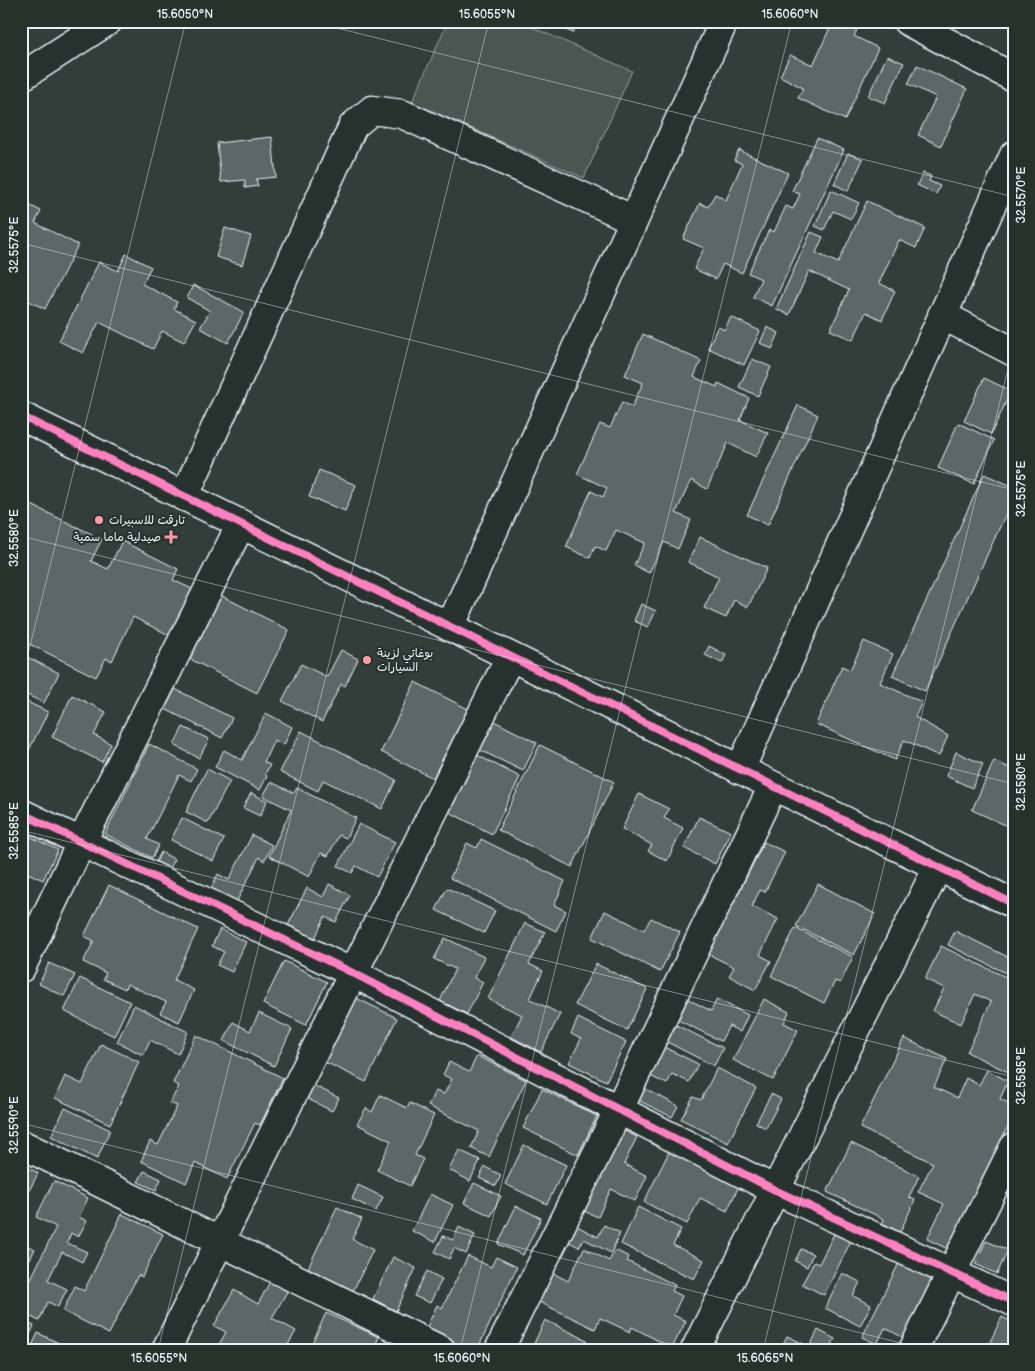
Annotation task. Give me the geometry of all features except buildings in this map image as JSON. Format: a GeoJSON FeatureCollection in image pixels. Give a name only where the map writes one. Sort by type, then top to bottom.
{"type":"FeatureCollection","features":[{"type":"Feature","properties":{"kind":"street"},"geometry":{"type":"LineString","coordinates":[[21,77],[108,21]]}},
{"type":"Feature","properties":{"kind":"street"},"geometry":{"type":"LineString","coordinates":[[450,627],[724,21]]}},
{"type":"Feature","properties":{"kind":"street"},"geometry":{"type":"LineString","coordinates":[[907,21],[1014,78]]}},
{"type":"Feature","properties":{"kind":"street"},"geometry":{"type":"LineString","coordinates":[[184,497],[353,126],[372,110],[402,114],[634,220]]}},
{"type":"Feature","properties":{"kind":"street"},"geometry":{"type":"LineString","coordinates":[[740,770],[1014,155]]}},
{"type":"Feature","properties":{"kind":"street"},"geometry":{"type":"LineString","coordinates":[[942,315],[1014,352]]}},
{"type":"Feature","properties":{"kind":"street"},"geometry":{"type":"LineString","coordinates":[[21,416],[1014,904]]}},
{"type":"Feature","properties":{"kind":"street"},"geometry":{"type":"LineString","coordinates":[[21,968],[81,842],[240,524]]}},
{"type":"Feature","properties":{"kind":"street"},"geometry":{"type":"LineString","coordinates":[[166,1350],[510,657]]}},
{"type":"Feature","properties":{"kind":"street"},"geometry":{"type":"LineString","coordinates":[[500,1350],[619,1109],[773,786]]}},
{"type":"Feature","properties":{"kind":"street"},"geometry":{"type":"LineString","coordinates":[[21,814],[353,973],[775,1190],[1014,1302]]}},
{"type":"Feature","properties":{"kind":"street"},"geometry":{"type":"LineString","coordinates":[[695,1350],[938,867]]}},
{"type":"Feature","properties":{"kind":"street"},"geometry":{"type":"LineString","coordinates":[[21,1144],[441,1350]]}},
{"type":"Feature","properties":{"kind":"street"},"geometry":{"type":"LineString","coordinates":[[913,1350],[1014,1147]]}},
{"type":"Feature","properties":{"kind":"shaded area"},"geometry":{"type":"Polygon","coordinates":[[[448,21],[518,21],[632,71],[584,178],[412,102],[448,21]]]}},
{"type":"Feature","properties":{"kind":"cycle path"},"geometry":{"type":"LineString","coordinates":[[21,416],[1014,904]]}},
{"type":"Feature","properties":{"kind":"cycle path"},"geometry":{"type":"LineString","coordinates":[[21,813],[353,973],[775,1190],[1014,1302]]}},
{"type":"Feature","properties":{"kind":"place","name":"تارقت للاسبيرات"},"geometry":{"type":"Point","coordinates":[99,520]}},
{"type":"Feature","properties":{"kind":"place","name":"صيدلية ماما سمية"},"geometry":{"type":"Point","coordinates":[171,537]}},
{"type":"Feature","properties":{"kind":"place","name":"بوغاتي لزينة السيارات"},"geometry":{"type":"Point","coordinates":[367,660]}}]}
